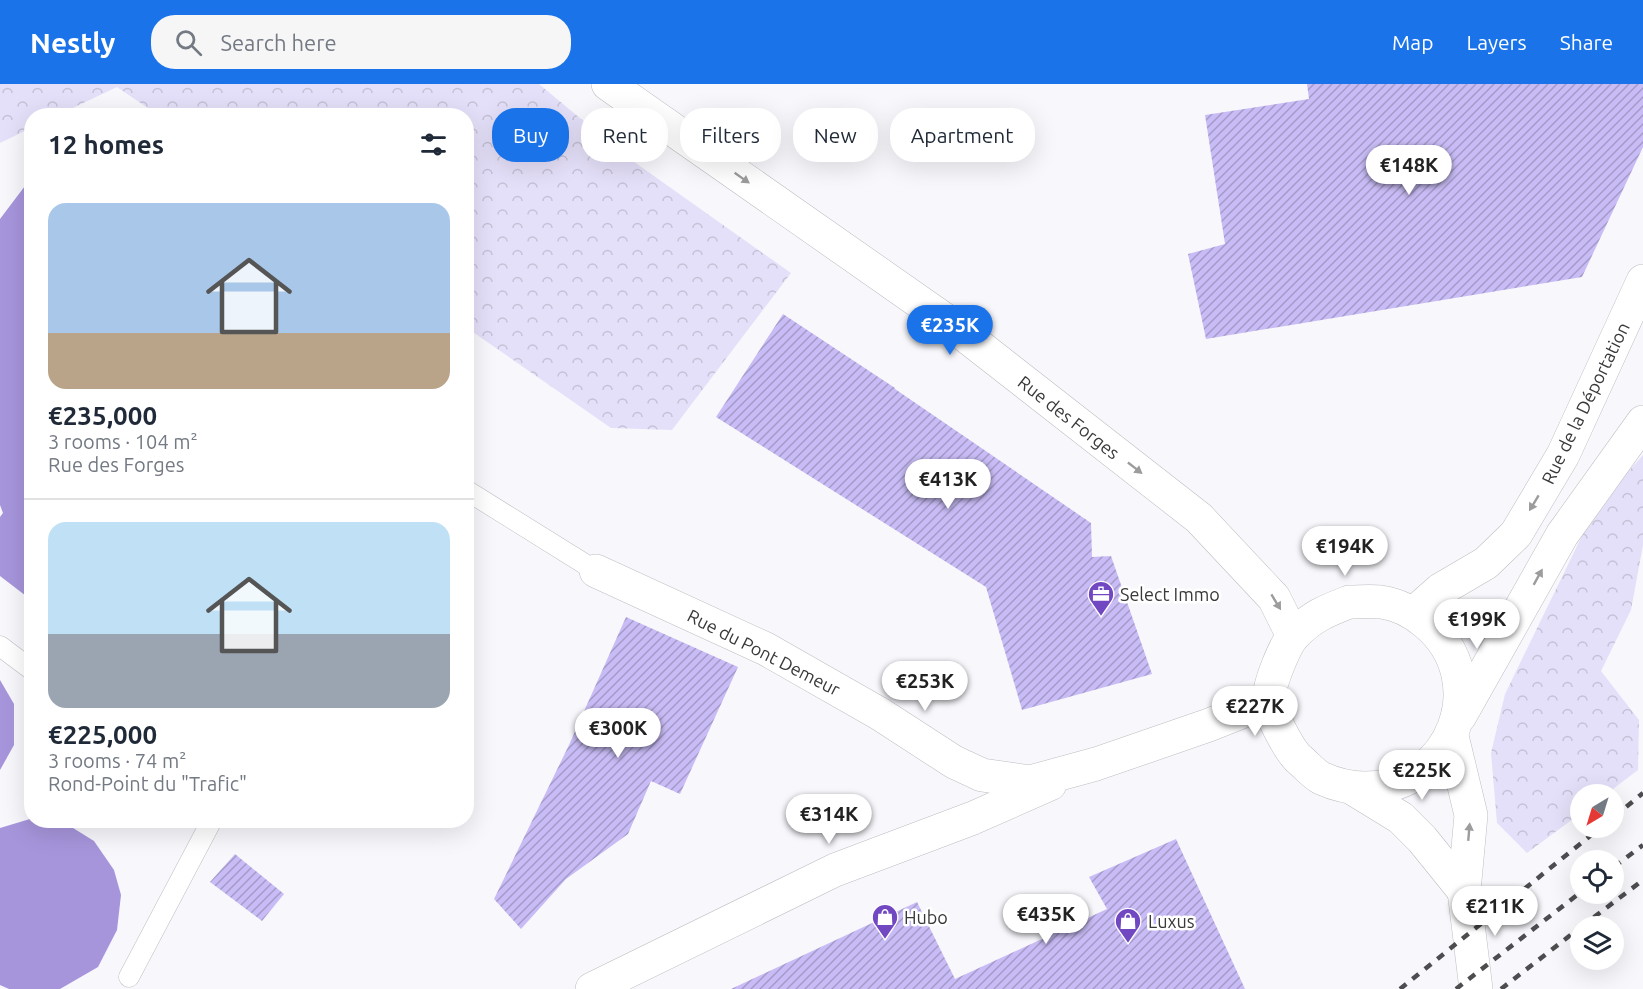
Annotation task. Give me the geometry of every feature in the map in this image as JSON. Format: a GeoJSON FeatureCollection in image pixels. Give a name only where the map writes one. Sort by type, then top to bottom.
{"type":"FeatureCollection","features":[{"type":"Feature","properties":{"kind":"main road","name":"Rue des Forges"},"geometry":{"type":"LineString","coordinates":[[608,84],[948,322],[1199,518],[1274,598],[1293,636]]}},
{"type":"Feature","properties":{"kind":"main road","name":"Rue de la Déportation"},"geometry":{"type":"LineString","coordinates":[[1414,613],[1440,590],[1486,563],[1516,534],[1563,455],[1643,281]]}},
{"type":"Feature","properties":{"kind":"main road"},"geometry":{"type":"LineString","coordinates":[[1352,788],[1382,788],[1410,779],[1434,761],[1562,535],[1643,422]]}},
{"type":"Feature","properties":{"kind":"main road","name":"Rue du Pont Demeur"},"geometry":{"type":"LineString","coordinates":[[596,571],[766,649],[880,714],[954,762],[982,775],[1030,782],[1095,764],[1209,725],[1269,701]]}},
{"type":"Feature","properties":{"kind":"main road"},"geometry":{"type":"LineString","coordinates":[[1464,891],[1422,839],[1401,818],[1352,788],[1321,778],[1295,757],[1279,729],[1269,701],[1277,664],[1293,636],[1318,614],[1349,602],[1383,602],[1414,613],[1438,633],[1454,659],[1461,689],[1454,728],[1471,815],[1464,891],[1476,989]]}},
{"type":"Feature","properties":{"kind":"main road","name":"Rue du Pont Demeur"},"geometry":{"type":"LineString","coordinates":[[592,989],[835,870],[973,818],[1095,764]]}},
{"type":"Feature","properties":{"kind":"lane"},"geometry":{"type":"LineString","coordinates":[[474,494],[596,571]]}},
{"type":"Feature","properties":{"kind":"lane"},"geometry":{"type":"LineString","coordinates":[[0,646],[24,664]]}},
{"type":"Feature","properties":{"kind":"lane"},"geometry":{"type":"LineString","coordinates":[[129,977],[208,828]]}},
{"type":"Feature","properties":{"kind":"green space"},"geometry":{"type":"Polygon","coordinates":[[[0,84],[539,84],[568,108],[492,108],[492,162],[569,162],[569,109],[581,119],[581,162],[634,162],[791,273],[672,430],[611,428],[474,333],[474,108],[148,108],[117,87],[73,108],[24,108],[24,131],[0,143],[0,84]]]}},
{"type":"Feature","properties":{"kind":"green space"},"geometry":{"type":"Polygon","coordinates":[[[1643,455],[1643,545],[1631,610],[1601,671],[1639,720],[1638,770],[1620,784],[1570,784],[1570,821],[1527,853],[1497,823],[1491,753],[1505,694],[1595,509],[1643,455]]]}},
{"type":"Feature","properties":{"kind":"shaded area"},"geometry":{"type":"Polygon","coordinates":[[[24,187],[24,594],[0,576],[0,517],[3,513],[0,505],[0,219],[24,187]]]}},
{"type":"Feature","properties":{"kind":"shaded area"},"geometry":{"type":"Polygon","coordinates":[[[0,680],[14,704],[14,745],[0,770],[0,680]]]}},
{"type":"Feature","properties":{"kind":"shaded area"},"geometry":{"type":"Polygon","coordinates":[[[24,821],[24,828],[73,828],[94,841],[114,870],[121,895],[117,930],[98,967],[60,989],[9,989],[0,985],[0,828],[24,821]]]}},
{"type":"Feature","properties":{"kind":"building"},"geometry":{"type":"Polygon","coordinates":[[[1307,84],[1643,84],[1643,147],[1582,277],[1206,339],[1188,254],[1225,244],[1205,115],[1309,99],[1307,84]]]}},
{"type":"Feature","properties":{"kind":"building"},"geometry":{"type":"Polygon","coordinates":[[[783,314],[1091,523],[1092,557],[1111,556],[1152,674],[1022,710],[986,587],[716,417],[783,314]]]}},
{"type":"Feature","properties":{"kind":"building"},"geometry":{"type":"Polygon","coordinates":[[[626,617],[738,667],[680,794],[651,781],[628,834],[566,879],[521,929],[494,899],[569,745],[626,617]]]}},
{"type":"Feature","properties":{"kind":"building","name":"Luxus"},"geometry":{"type":"Polygon","coordinates":[[[1176,839],[1245,989],[731,989],[917,902],[955,979],[1107,909],[1089,877],[1176,839]]]}},
{"type":"Feature","properties":{"kind":"building"},"geometry":{"type":"Polygon","coordinates":[[[235,854],[284,894],[262,921],[210,882],[235,854]]]}},
{"type":"Feature","properties":{"kind":"railway"},"geometry":{"type":"LineString","coordinates":[[1624,809],[1643,793]]}},
{"type":"Feature","properties":{"kind":"railway"},"geometry":{"type":"LineString","coordinates":[[1400,989],[1588,838]]}},
{"type":"Feature","properties":{"kind":"railway"},"geometry":{"type":"LineString","coordinates":[[1624,859],[1643,845]]}},
{"type":"Feature","properties":{"kind":"railway"},"geometry":{"type":"LineString","coordinates":[[1596,916],[1643,880]]}},
{"type":"Feature","properties":{"kind":"railway"},"geometry":{"type":"LineString","coordinates":[[1456,989],[1570,901]]}},
{"type":"Feature","properties":{"kind":"railway"},"geometry":{"type":"LineString","coordinates":[[1501,989],[1570,936]]}},
{"type":"Feature","properties":{"kind":"place","name":"Select Immo"},"geometry":{"type":"Point","coordinates":[1101,617]}},
{"type":"Feature","properties":{"kind":"place","name":"Hubo"},"geometry":{"type":"Point","coordinates":[885,940]}},
{"type":"Feature","properties":{"kind":"place","name":"Luxus"},"geometry":{"type":"Point","coordinates":[1128,944]}}]}
